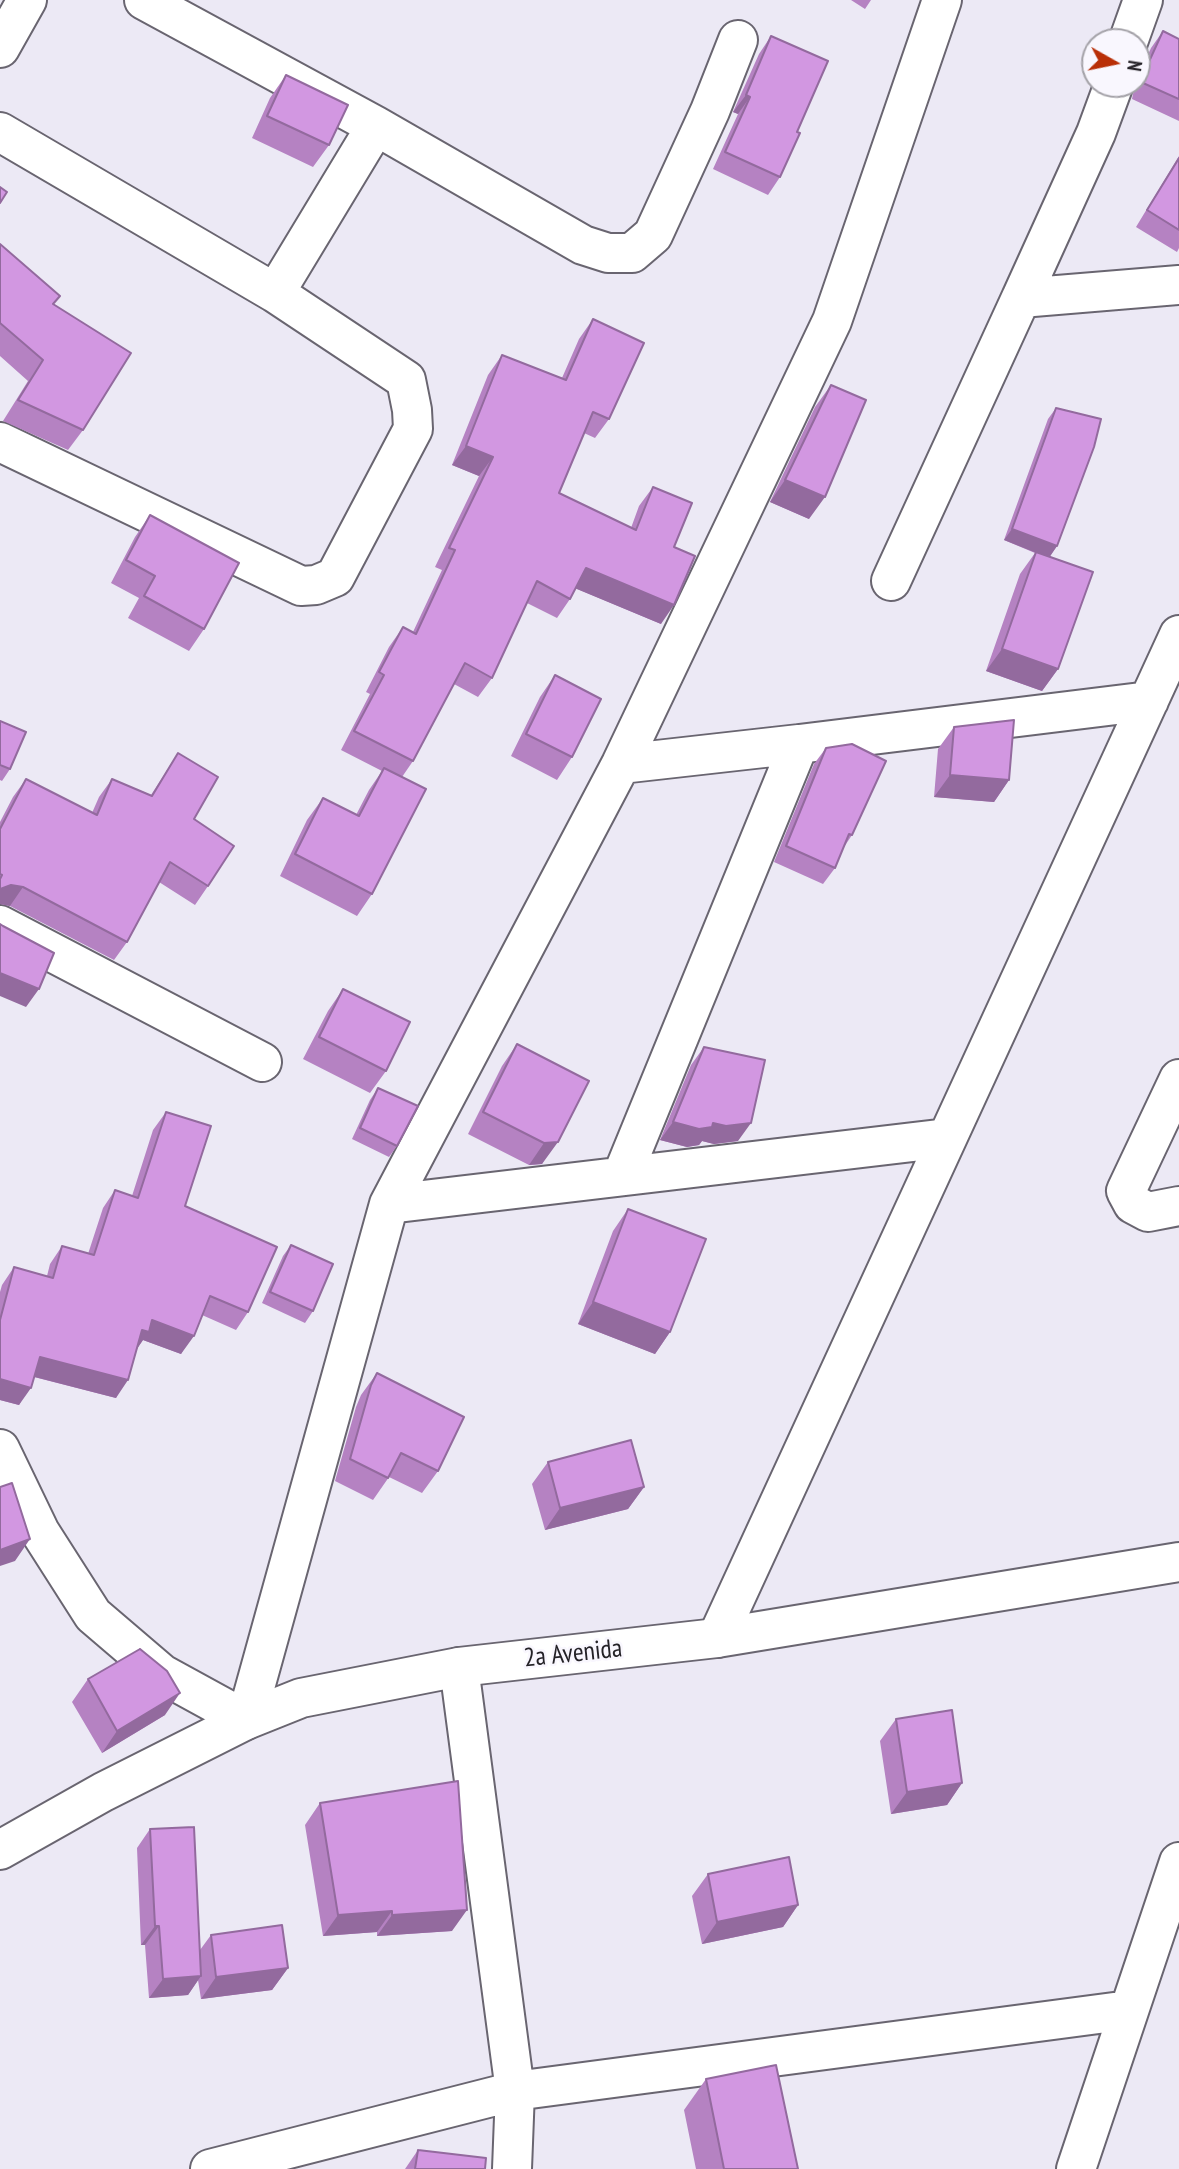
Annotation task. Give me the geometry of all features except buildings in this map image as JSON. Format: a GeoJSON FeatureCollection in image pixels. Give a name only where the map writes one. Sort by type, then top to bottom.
{"type":"FeatureCollection","features":[{"type":"Feature","properties":{"kind":"street"},"geometry":{"type":"LineString","coordinates":[[0,48],[27,0]]}},
{"type":"Feature","properties":{"kind":"street"},"geometry":{"type":"LineString","coordinates":[[144,0],[376,126],[583,245],[608,253],[632,253],[653,235],[710,111],[738,40]]}},
{"type":"Feature","properties":{"kind":"street"},"geometry":{"type":"LineString","coordinates":[[0,1449],[40,1532],[93,1615],[162,1674],[246,1720],[389,1204],[621,764],[832,321],[942,0]]}},
{"type":"Feature","properties":{"kind":"street"},"geometry":{"type":"LineString","coordinates":[[1133,28],[1143,0]]}},
{"type":"Feature","properties":{"kind":"street"},"geometry":{"type":"LineString","coordinates":[[891,581],[1096,133],[1109,98]]}},
{"type":"Feature","properties":{"kind":"street"},"geometry":{"type":"LineString","coordinates":[[275,293],[376,126]]}},
{"type":"Feature","properties":{"kind":"street"},"geometry":{"type":"LineString","coordinates":[[0,132],[275,293],[405,380],[413,429],[335,577],[316,585],[300,586],[0,442]]}},
{"type":"Feature","properties":{"kind":"street"},"geometry":{"type":"LineString","coordinates":[[1021,298],[1179,285]]}},
{"type":"Feature","properties":{"kind":"street"},"geometry":{"type":"LineString","coordinates":[[717,1638],[1179,635]]}},
{"type":"Feature","properties":{"kind":"street"},"geometry":{"type":"LineString","coordinates":[[621,764],[1149,701]]}},
{"type":"Feature","properties":{"kind":"street"},"geometry":{"type":"LineString","coordinates":[[622,1176],[799,744]]}},
{"type":"Feature","properties":{"kind":"street"},"geometry":{"type":"LineString","coordinates":[[0,925],[262,1062]]}},
{"type":"Feature","properties":{"kind":"street"},"geometry":{"type":"LineString","coordinates":[[1179,1079],[1126,1191],[1133,1205],[1148,1212],[1179,1206]]}},
{"type":"Feature","properties":{"kind":"street"},"geometry":{"type":"LineString","coordinates":[[389,1204],[947,1138]]}},
{"type":"Feature","properties":{"kind":"street","name":"2a Avenida"},"geometry":{"type":"LineString","coordinates":[[0,1850],[103,1792],[246,1720],[301,1698],[459,1667],[717,1638],[1179,1562]]}},
{"type":"Feature","properties":{"kind":"street"},"geometry":{"type":"LineString","coordinates":[[459,1667],[515,2091],[512,2169]]}},
{"type":"Feature","properties":{"kind":"street"},"geometry":{"type":"LineString","coordinates":[[1076,2169],[1179,1862]]}},
{"type":"Feature","properties":{"kind":"street"},"geometry":{"type":"LineString","coordinates":[[210,2169],[515,2091],[1129,2010]]}}]}
